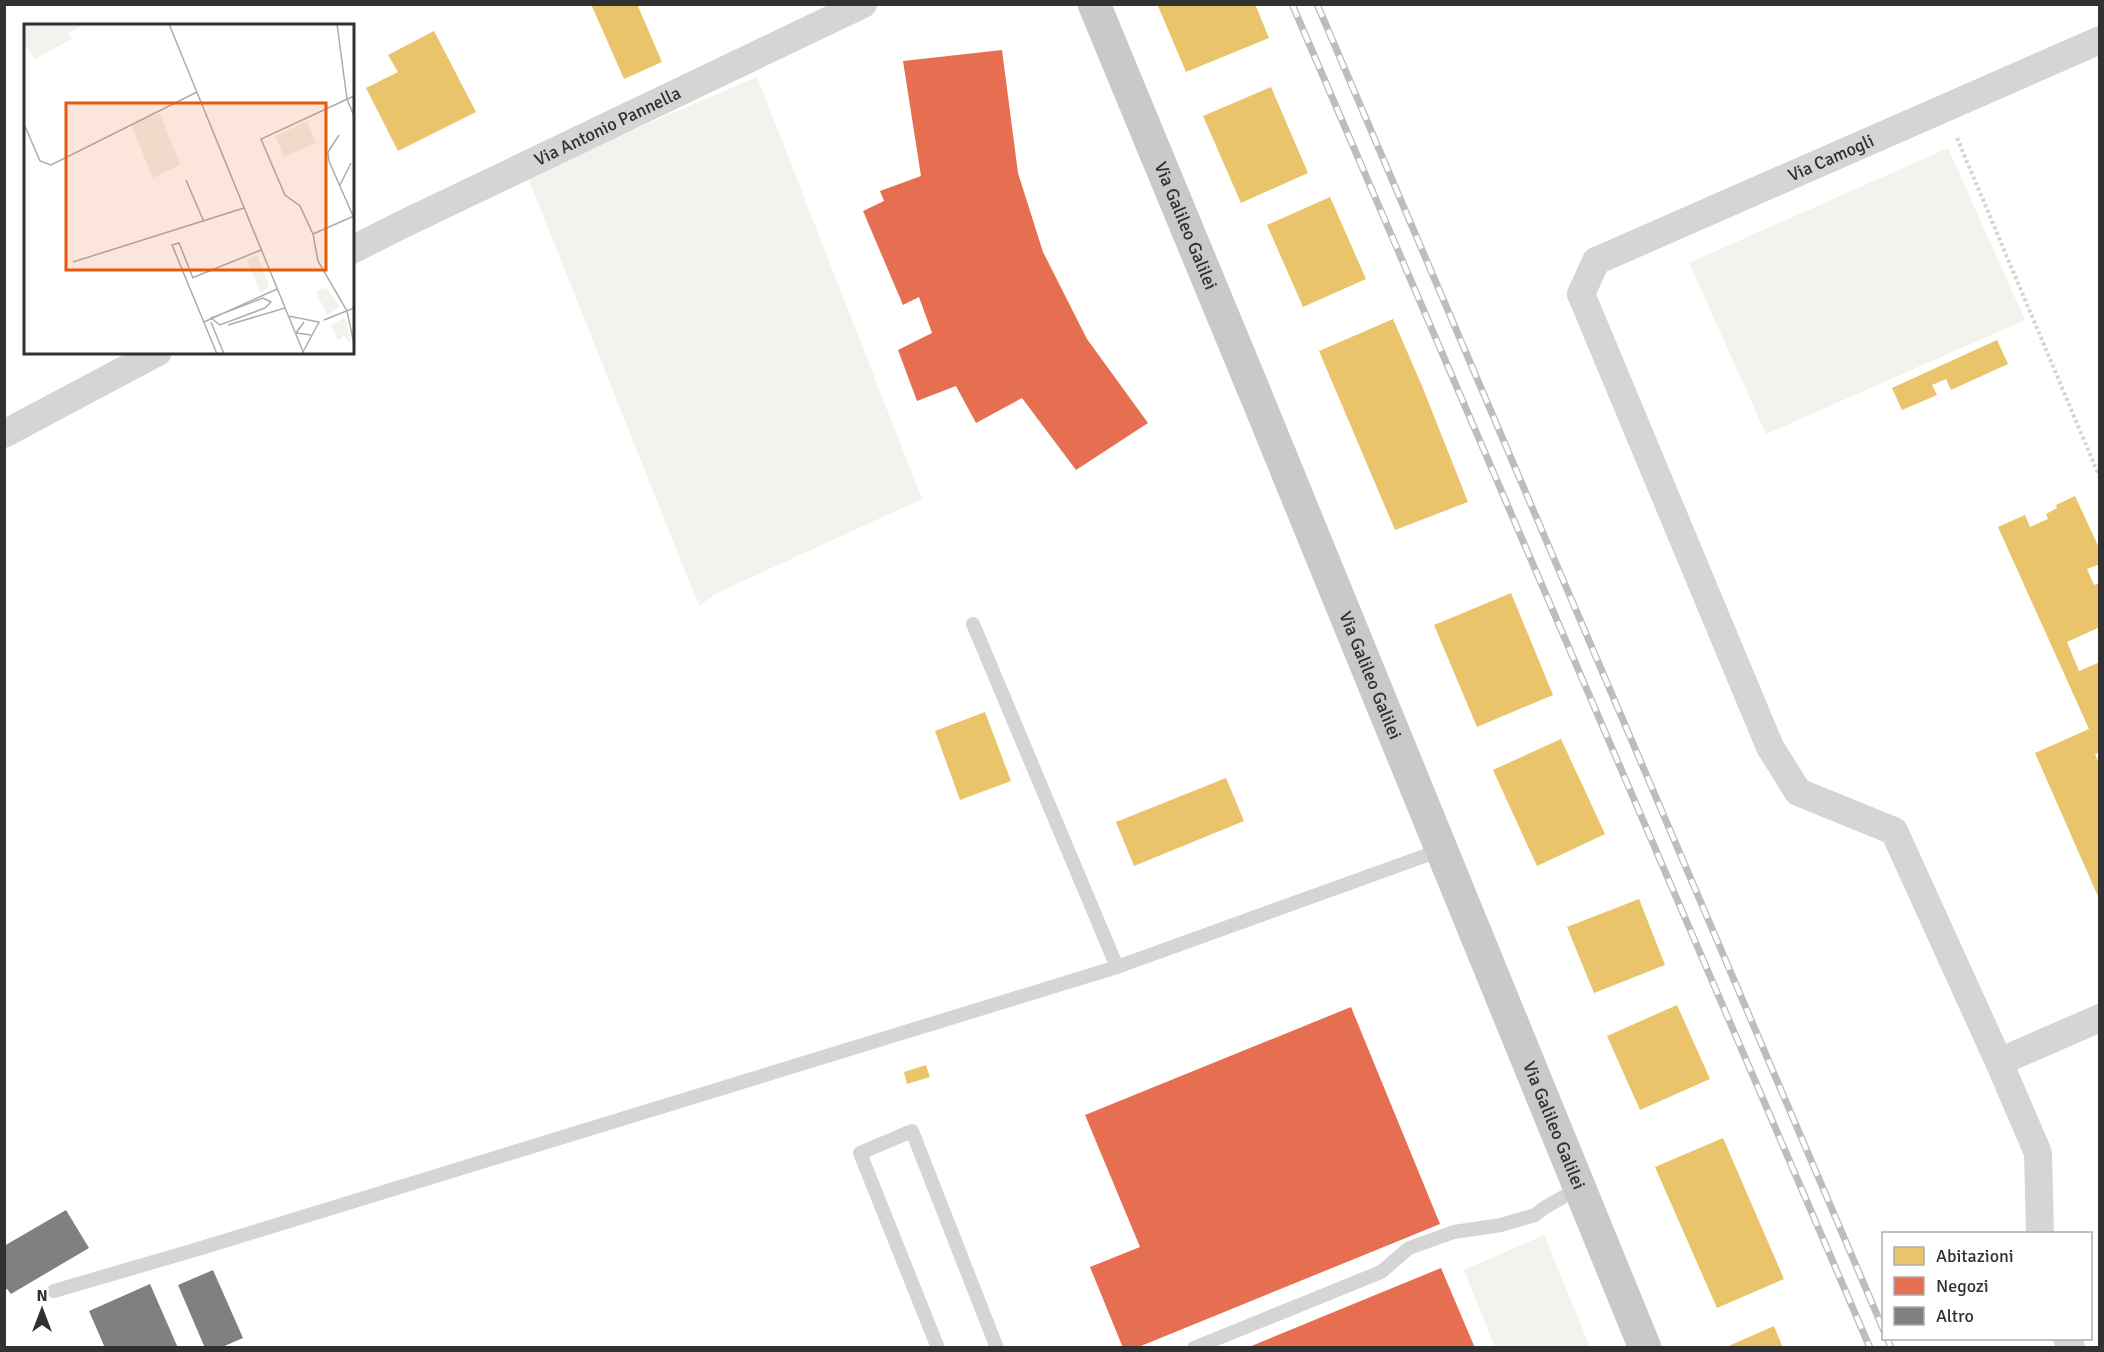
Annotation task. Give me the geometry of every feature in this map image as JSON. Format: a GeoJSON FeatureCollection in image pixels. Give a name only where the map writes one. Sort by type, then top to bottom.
{"type":"FeatureCollection","features":[{"type":"Feature","properties":{"kind":"main road","name":"Via Galileo Galilei"},"geometry":{"type":"LineString","coordinates":[[1094,4],[1645,1347]]}},
{"type":"Feature","properties":{"kind":"street","name":"Via Antonio Pannella"},"geometry":{"type":"LineString","coordinates":[[354,249],[863,4]]}},
{"type":"Feature","properties":{"kind":"street","name":"Via Camogli"},"geometry":{"type":"LineString","coordinates":[[1999,1062],[1894,831],[1798,792],[1770,747],[1581,294],[1596,261],[2100,40]]}},
{"type":"Feature","properties":{"kind":"street"},"geometry":{"type":"LineString","coordinates":[[4,434],[155,354]]}},
{"type":"Feature","properties":{"kind":"street"},"geometry":{"type":"LineString","coordinates":[[2040,1232],[2038,1153],[1999,1062],[2100,1018]]}},
{"type":"Feature","properties":{"kind":"lane"},"geometry":{"type":"LineString","coordinates":[[973,624],[1117,967]]}},
{"type":"Feature","properties":{"kind":"lane"},"geometry":{"type":"LineString","coordinates":[[54,1291],[221,1242],[1117,967],[1441,850]]}},
{"type":"Feature","properties":{"kind":"lane"},"geometry":{"type":"LineString","coordinates":[[938,1347],[860,1153],[912,1131],[997,1347]]}},
{"type":"Feature","properties":{"kind":"lane"},"geometry":{"type":"LineString","coordinates":[[1194,1347],[1381,1272],[1409,1248],[1454,1232],[1501,1225],[1535,1215],[1580,1188]]}},
{"type":"Feature","properties":{"kind":"path"},"geometry":{"type":"LineString","coordinates":[[1944,108],[2100,478]]}},
{"type":"Feature","properties":{"kind":"shaded area"},"geometry":{"type":"Polygon","coordinates":[[[757,77],[922,499],[717,593],[699,606],[527,175],[757,77]]]}},
{"type":"Feature","properties":{"kind":"shaded area"},"geometry":{"type":"Polygon","coordinates":[[[1948,148],[2025,320],[1766,434],[1689,263],[1948,148]]]}},
{"type":"Feature","properties":{"kind":"shaded area"},"geometry":{"type":"Polygon","coordinates":[[[1544,1235],[1590,1347],[1495,1347],[1464,1270],[1544,1235]]]}},
{"type":"Feature","properties":{"kind":"building: Abitazioni"},"geometry":{"type":"Polygon","coordinates":[[[591,4],[637,4],[662,62],[624,79],[591,4]]]}},
{"type":"Feature","properties":{"kind":"building: Abitazioni"},"geometry":{"type":"Polygon","coordinates":[[[1161,4],[1255,4],[1269,38],[1186,72],[1158,6],[1161,4]]]}},
{"type":"Feature","properties":{"kind":"building: Abitazioni"},"geometry":{"type":"Polygon","coordinates":[[[434,31],[476,112],[398,151],[366,88],[398,72],[388,55],[434,31]]]}},
{"type":"Feature","properties":{"kind":"building: Abitazioni"},"geometry":{"type":"Polygon","coordinates":[[[1271,87],[1308,173],[1241,203],[1203,116],[1271,87]]]}},
{"type":"Feature","properties":{"kind":"building: Abitazioni"},"geometry":{"type":"Polygon","coordinates":[[[1330,197],[1366,279],[1303,307],[1267,225],[1330,197]]]}},
{"type":"Feature","properties":{"kind":"building: Abitazioni"},"geometry":{"type":"Polygon","coordinates":[[[1393,319],[1468,502],[1395,530],[1319,351],[1393,319]]]}},
{"type":"Feature","properties":{"kind":"building: Abitazioni"},"geometry":{"type":"Polygon","coordinates":[[[1997,340],[2008,364],[1951,390],[1946,379],[1932,385],[1937,395],[1902,410],[1892,388],[1997,340]]]}},
{"type":"Feature","properties":{"kind":"building: Abitazioni"},"geometry":{"type":"Polygon","coordinates":[[[2075,496],[2100,550],[2100,564],[2087,569],[2094,585],[2100,583],[2100,627],[2067,642],[2079,671],[2100,662],[2100,752],[2095,754],[2100,765],[2100,901],[2035,753],[2089,729],[1998,527],[2025,515],[2030,527],[2048,519],[2046,514],[2057,508],[2056,505],[2075,496]]]}},
{"type":"Feature","properties":{"kind":"building: Abitazioni"},"geometry":{"type":"Polygon","coordinates":[[[1511,593],[1553,695],[1477,727],[1434,625],[1511,593]]]}},
{"type":"Feature","properties":{"kind":"building: Abitazioni"},"geometry":{"type":"Polygon","coordinates":[[[985,712],[1011,781],[960,800],[935,731],[985,712]]]}},
{"type":"Feature","properties":{"kind":"building: Abitazioni"},"geometry":{"type":"Polygon","coordinates":[[[1561,739],[1605,834],[1537,866],[1493,770],[1561,739]]]}},
{"type":"Feature","properties":{"kind":"building: Abitazioni"},"geometry":{"type":"Polygon","coordinates":[[[1226,778],[1244,821],[1134,866],[1116,822],[1226,778]]]}},
{"type":"Feature","properties":{"kind":"building: Abitazioni"},"geometry":{"type":"Polygon","coordinates":[[[1639,899],[1665,965],[1594,993],[1567,927],[1639,899]]]}},
{"type":"Feature","properties":{"kind":"building: Abitazioni"},"geometry":{"type":"Polygon","coordinates":[[[1677,1005],[1710,1079],[1640,1110],[1607,1036],[1677,1005]]]}},
{"type":"Feature","properties":{"kind":"building: Abitazioni"},"geometry":{"type":"Polygon","coordinates":[[[926,1065],[930,1077],[907,1084],[904,1072],[926,1065]]]}},
{"type":"Feature","properties":{"kind":"building: Abitazioni"},"geometry":{"type":"Polygon","coordinates":[[[1723,1138],[1784,1279],[1717,1308],[1655,1167],[1723,1138]]]}},
{"type":"Feature","properties":{"kind":"building: Abitazioni"},"geometry":{"type":"Polygon","coordinates":[[[1774,1326],[1783,1348],[1724,1348],[1774,1326]]]}},
{"type":"Feature","properties":{"kind":"building: Negozi"},"geometry":{"type":"Polygon","coordinates":[[[1002,50],[1018,173],[1043,252],[1087,339],[1148,423],[1076,470],[1022,398],[976,423],[956,386],[917,401],[898,350],[932,333],[919,297],[903,305],[863,211],[884,201],[880,191],[921,176],[903,61],[1002,50]]]}},
{"type":"Feature","properties":{"kind":"building: Negozi"},"geometry":{"type":"Polygon","coordinates":[[[1351,1007],[1440,1224],[1136,1348],[1123,1348],[1090,1267],[1140,1247],[1085,1115],[1351,1007]]]}},
{"type":"Feature","properties":{"kind":"building: Negozi"},"geometry":{"type":"Polygon","coordinates":[[[1441,1268],[1475,1348],[1249,1348],[1249,1347],[1441,1268]]]}},
{"type":"Feature","properties":{"kind":"building: Altro"},"geometry":{"type":"Polygon","coordinates":[[[66,1210],[89,1248],[11,1294],[7,1289],[4,1291],[4,1246],[66,1210]]]}},
{"type":"Feature","properties":{"kind":"building: Altro"},"geometry":{"type":"Polygon","coordinates":[[[213,1270],[243,1338],[220,1348],[205,1348],[178,1285],[213,1270]]]}},
{"type":"Feature","properties":{"kind":"building: Altro"},"geometry":{"type":"Polygon","coordinates":[[[150,1284],[178,1348],[105,1348],[89,1311],[150,1284]]]}},
{"type":"Feature","properties":{"kind":"railway"},"geometry":{"type":"LineString","coordinates":[[1292,4],[1870,1348]]}},
{"type":"Feature","properties":{"kind":"railway"},"geometry":{"type":"LineString","coordinates":[[1317,4],[1882,1326]]}},
{"type":"Feature","properties":{"kind":"railway"},"geometry":{"type":"LineString","coordinates":[[1888,1340],[1891,1348]]}}]}
